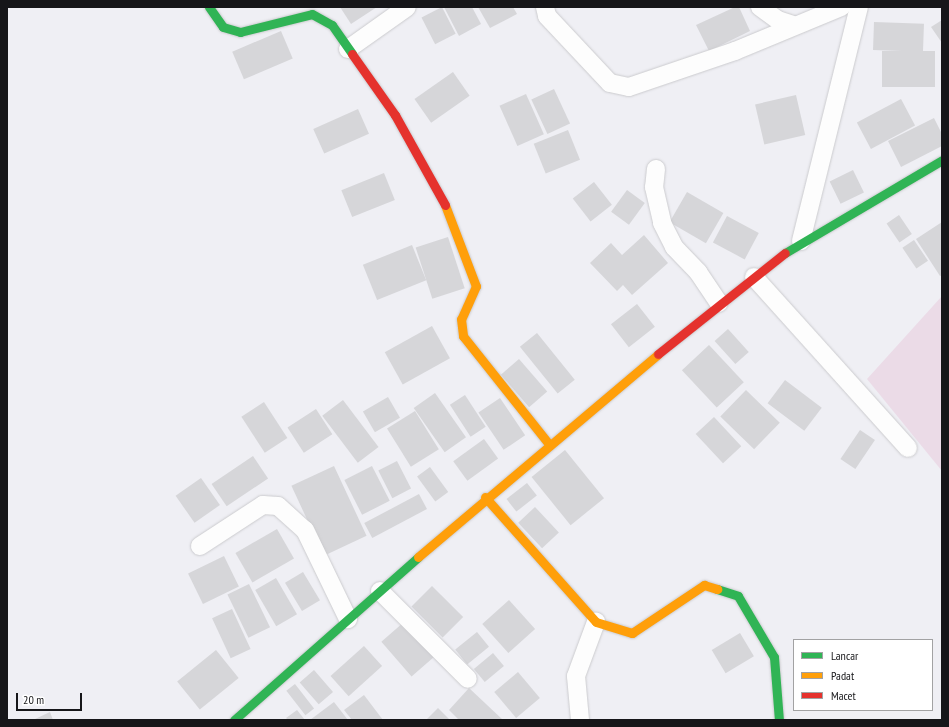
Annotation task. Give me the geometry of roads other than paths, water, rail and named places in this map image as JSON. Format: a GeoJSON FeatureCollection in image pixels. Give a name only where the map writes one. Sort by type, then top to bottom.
{"type":"FeatureCollection","features":[{"type":"Feature","properties":{"kind":"street"},"geometry":{"type":"LineString","coordinates":[[209,7],[223,27],[240,32],[312,14],[332,25],[395,115],[448,210],[476,286],[461,319],[463,336],[548,444]]}},
{"type":"Feature","properties":{"kind":"street"},"geometry":{"type":"LineString","coordinates":[[348,49],[407,7]]}},
{"type":"Feature","properties":{"kind":"street"},"geometry":{"type":"LineString","coordinates":[[545,7],[547,16],[610,83],[629,87],[735,51],[793,25],[841,7]]}},
{"type":"Feature","properties":{"kind":"street"},"geometry":{"type":"LineString","coordinates":[[760,7],[778,20],[793,25]]}},
{"type":"Feature","properties":{"kind":"street"},"geometry":{"type":"LineString","coordinates":[[801,241],[859,7]]}},
{"type":"Feature","properties":{"kind":"street"},"geometry":{"type":"LineString","coordinates":[[234,720],[485,497],[719,303],[801,241],[942,160]]}},
{"type":"Feature","properties":{"kind":"street"},"geometry":{"type":"LineString","coordinates":[[656,169],[654,187],[662,223],[674,247],[698,272],[719,303]]}},
{"type":"Feature","properties":{"kind":"street"},"geometry":{"type":"LineString","coordinates":[[754,277],[908,448]]}},
{"type":"Feature","properties":{"kind":"street"},"geometry":{"type":"LineString","coordinates":[[485,497],[596,622],[632,633],[704,585],[738,596],[774,657],[779,720]]}},
{"type":"Feature","properties":{"kind":"street"},"geometry":{"type":"LineString","coordinates":[[200,546],[263,505],[278,506],[305,530],[348,619]]}},
{"type":"Feature","properties":{"kind":"street"},"geometry":{"type":"LineString","coordinates":[[380,591],[468,679]]}},
{"type":"Feature","properties":{"kind":"street"},"geometry":{"type":"LineString","coordinates":[[580,720],[576,676],[596,622]]}}]}
